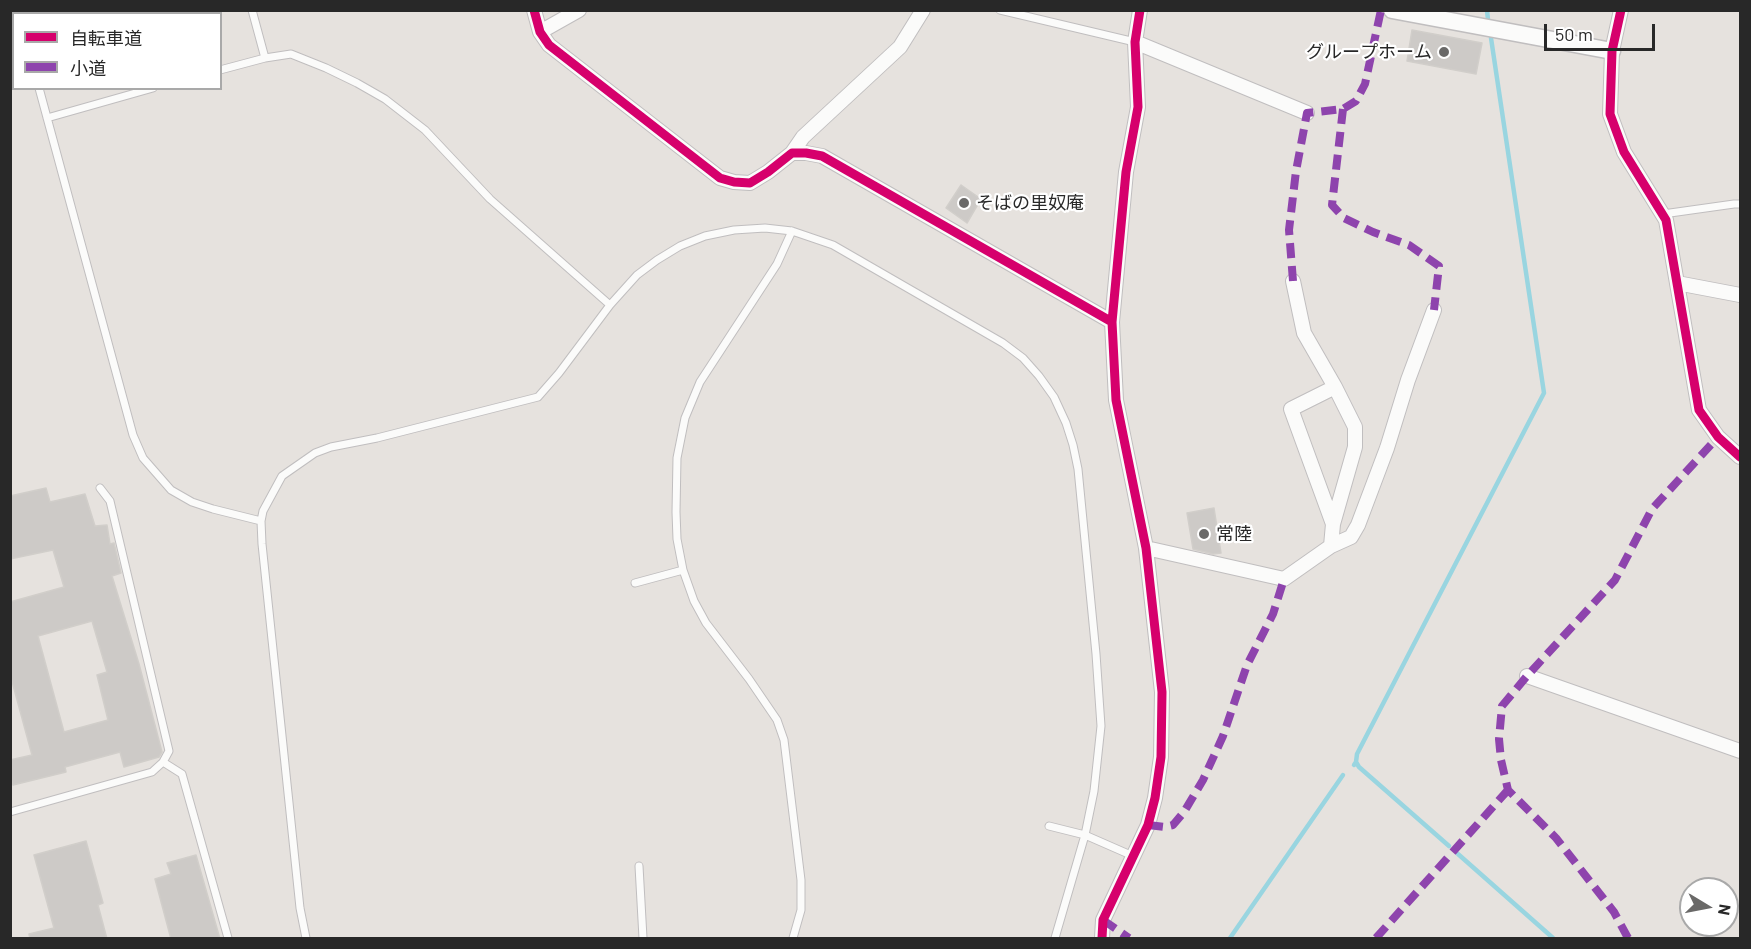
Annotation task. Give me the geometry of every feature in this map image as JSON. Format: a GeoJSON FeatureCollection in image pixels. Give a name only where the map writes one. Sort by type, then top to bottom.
{"type":"FeatureCollection","features":[{"type":"Feature","properties":{"kind":"street"},"geometry":{"type":"LineString","coordinates":[[534,10],[535,21],[549,45],[720,178],[750,183],[792,153],[803,137],[900,47],[923,10]]}},
{"type":"Feature","properties":{"kind":"street"},"geometry":{"type":"LineString","coordinates":[[540,32],[579,10]]}},
{"type":"Feature","properties":{"kind":"street"},"geometry":{"type":"LineString","coordinates":[[1102,939],[1103,920],[1148,825],[1155,798],[1161,757],[1162,692],[1146,548],[1116,400],[1112,322],[1126,172],[1138,107],[1135,42],[1140,10]]}},
{"type":"Feature","properties":{"kind":"street"},"geometry":{"type":"LineString","coordinates":[[1392,10],[1612,51]]}},
{"type":"Feature","properties":{"kind":"street"},"geometry":{"type":"LineString","coordinates":[[1621,10],[1612,51],[1610,114],[1624,152],[1666,220],[1699,410],[1718,437],[1740,456]]}},
{"type":"Feature","properties":{"kind":"street"},"geometry":{"type":"LineString","coordinates":[[1135,42],[1307,112]]}},
{"type":"Feature","properties":{"kind":"street"},"geometry":{"type":"LineString","coordinates":[[792,153],[822,156],[1112,322]]}},
{"type":"Feature","properties":{"kind":"street"},"geometry":{"type":"LineString","coordinates":[[1293,281],[1304,333],[1355,427],[1355,447],[1333,524],[1331,546]]}},
{"type":"Feature","properties":{"kind":"street"},"geometry":{"type":"LineString","coordinates":[[1677,283],[1740,295]]}},
{"type":"Feature","properties":{"kind":"street"},"geometry":{"type":"LineString","coordinates":[[1146,548],[1284,579],[1331,546],[1351,537],[1358,525],[1387,448],[1407,380],[1434,310]]}},
{"type":"Feature","properties":{"kind":"street"},"geometry":{"type":"LineString","coordinates":[[1333,524],[1291,409],[1335,387]]}},
{"type":"Feature","properties":{"kind":"street"},"geometry":{"type":"LineString","coordinates":[[1527,676],[1740,751]]}},
{"type":"Feature","properties":{"kind":"lane"},"geometry":{"type":"LineString","coordinates":[[252,10],[266,57]]}},
{"type":"Feature","properties":{"kind":"lane"},"geometry":{"type":"LineString","coordinates":[[1000,10],[1135,42]]}},
{"type":"Feature","properties":{"kind":"lane"},"geometry":{"type":"LineString","coordinates":[[222,69],[284,54],[303,58],[357,83],[400,110],[432,137],[490,199],[610,305]]}},
{"type":"Feature","properties":{"kind":"lane"},"geometry":{"type":"LineString","coordinates":[[40,90],[133,435],[144,458],[171,490],[192,502],[261,521]]}},
{"type":"Feature","properties":{"kind":"lane"},"geometry":{"type":"LineString","coordinates":[[47,118],[146,90]]}},
{"type":"Feature","properties":{"kind":"lane"},"geometry":{"type":"LineString","coordinates":[[1663,214],[1740,204]]}},
{"type":"Feature","properties":{"kind":"lane"},"geometry":{"type":"LineString","coordinates":[[306,939],[300,908],[261,521],[263,511],[282,476],[315,453],[331,447],[377,438],[538,397],[610,305],[637,275],[657,260],[680,246],[705,236],[734,230],[765,228],[792,231],[833,244],[1003,343],[1023,358],[1054,397],[1066,423],[1078,469],[1101,726],[1094,791],[1085,835],[1055,939]]}},
{"type":"Feature","properties":{"kind":"lane"},"geometry":{"type":"LineString","coordinates":[[792,231],[777,264],[700,382],[685,418],[677,458],[676,512],[677,539],[683,570],[694,601],[706,623],[777,720],[784,740],[801,880],[801,910],[793,939]]}},
{"type":"Feature","properties":{"kind":"lane"},"geometry":{"type":"LineString","coordinates":[[10,812],[152,772],[163,762],[169,751],[110,501],[100,488]]}},
{"type":"Feature","properties":{"kind":"lane"},"geometry":{"type":"LineString","coordinates":[[635,583],[683,570]]}},
{"type":"Feature","properties":{"kind":"lane"},"geometry":{"type":"LineString","coordinates":[[163,762],[182,774],[228,939]]}},
{"type":"Feature","properties":{"kind":"lane"},"geometry":{"type":"LineString","coordinates":[[1049,826],[1085,835],[1133,856]]}},
{"type":"Feature","properties":{"kind":"lane"},"geometry":{"type":"LineString","coordinates":[[639,866],[643,939]]}},
{"type":"Feature","properties":{"kind":"building","name":"グループホーム"},"geometry":{"type":"Polygon","coordinates":[[[1412,30],[1482,43],[1476,74],[1407,61],[1412,30]]]}},
{"type":"Feature","properties":{"kind":"building","name":"そばの里奴庵"},"geometry":{"type":"Polygon","coordinates":[[[961,185],[981,199],[967,223],[946,208],[961,185]]]}},
{"type":"Feature","properties":{"kind":"building"},"geometry":{"type":"Polygon","coordinates":[[[46,488],[50,502],[85,494],[95,526],[107,525],[110,544],[114,543],[121,573],[112,576],[139,664],[162,752],[159,757],[124,767],[120,752],[65,767],[66,772],[13,785],[10,760],[32,755],[10,674],[10,602],[64,587],[53,550],[10,559],[10,496],[46,488]],[[92,621],[38,636],[64,732],[108,720],[97,675],[107,672],[92,621]]]}},
{"type":"Feature","properties":{"kind":"building"},"geometry":{"type":"Polygon","coordinates":[[[1214,508],[1221,553],[1213,554],[1193,549],[1187,513],[1214,508]]]}},
{"type":"Feature","properties":{"kind":"building"},"geometry":{"type":"Polygon","coordinates":[[[86,841],[103,903],[98,905],[107,939],[30,939],[29,934],[54,928],[34,855],[86,841]]]}},
{"type":"Feature","properties":{"kind":"building"},"geometry":{"type":"Polygon","coordinates":[[[196,855],[220,939],[171,939],[155,879],[171,874],[167,863],[196,855]]]}},
{"type":"Feature","properties":{"kind":"waterway"},"geometry":{"type":"LineString","coordinates":[[1487,10],[1488,20]]}},
{"type":"Feature","properties":{"kind":"waterway"},"geometry":{"type":"LineString","coordinates":[[1354,765],[1357,754],[1544,393],[1491,38]]}},
{"type":"Feature","properties":{"kind":"waterway"},"geometry":{"type":"LineString","coordinates":[[1356,762],[1449,846]]}},
{"type":"Feature","properties":{"kind":"waterway"},"geometry":{"type":"LineString","coordinates":[[1230,938],[1343,775]]}},
{"type":"Feature","properties":{"kind":"waterway"},"geometry":{"type":"LineString","coordinates":[[1458,854],[1553,938]]}},
{"type":"Feature","properties":{"kind":"marked path"},"geometry":{"type":"LineString","coordinates":[[1293,281],[1289,230],[1296,171],[1307,113],[1343,109],[1356,101],[1365,84],[1381,10]]}},
{"type":"Feature","properties":{"kind":"marked path"},"geometry":{"type":"LineString","coordinates":[[1343,109],[1332,205],[1344,218],[1373,232],[1409,245],[1439,266],[1434,310]]}},
{"type":"Feature","properties":{"kind":"marked path"},"geometry":{"type":"LineString","coordinates":[[1628,938],[1614,912],[1556,838],[1508,790],[1499,739],[1502,706],[1615,580],[1652,509],[1718,437]]}},
{"type":"Feature","properties":{"kind":"marked path"},"geometry":{"type":"LineString","coordinates":[[1148,825],[1165,827],[1173,825],[1184,812],[1203,780],[1223,736],[1247,665],[1273,614],[1284,579]]}},
{"type":"Feature","properties":{"kind":"marked path"},"geometry":{"type":"LineString","coordinates":[[1376,938],[1508,790]]}},
{"type":"Feature","properties":{"kind":"marked path"},"geometry":{"type":"LineString","coordinates":[[1103,920],[1129,938]]}},
{"type":"Feature","properties":{"kind":"cycle path"},"geometry":{"type":"LineString","coordinates":[[534,10],[540,32],[549,45],[720,178],[750,183],[792,153],[822,156],[1112,322]]}},
{"type":"Feature","properties":{"kind":"cycle path"},"geometry":{"type":"LineString","coordinates":[[1102,938],[1103,920],[1148,825],[1155,798],[1161,757],[1162,692],[1146,548],[1116,400],[1112,322],[1126,172],[1138,107],[1135,42],[1140,10]]}},
{"type":"Feature","properties":{"kind":"cycle path"},"geometry":{"type":"LineString","coordinates":[[1621,10],[1612,51],[1610,114],[1624,152],[1666,220],[1699,410],[1718,437],[1740,457]]}},
{"type":"Feature","properties":{"kind":"place","name":"グループホーム"},"geometry":{"type":"Point","coordinates":[1444,52]}},
{"type":"Feature","properties":{"kind":"place","name":"そばの里奴庵"},"geometry":{"type":"Point","coordinates":[964,203]}},
{"type":"Feature","properties":{"kind":"place","name":"常陸"},"geometry":{"type":"Point","coordinates":[1204,534]}}]}
